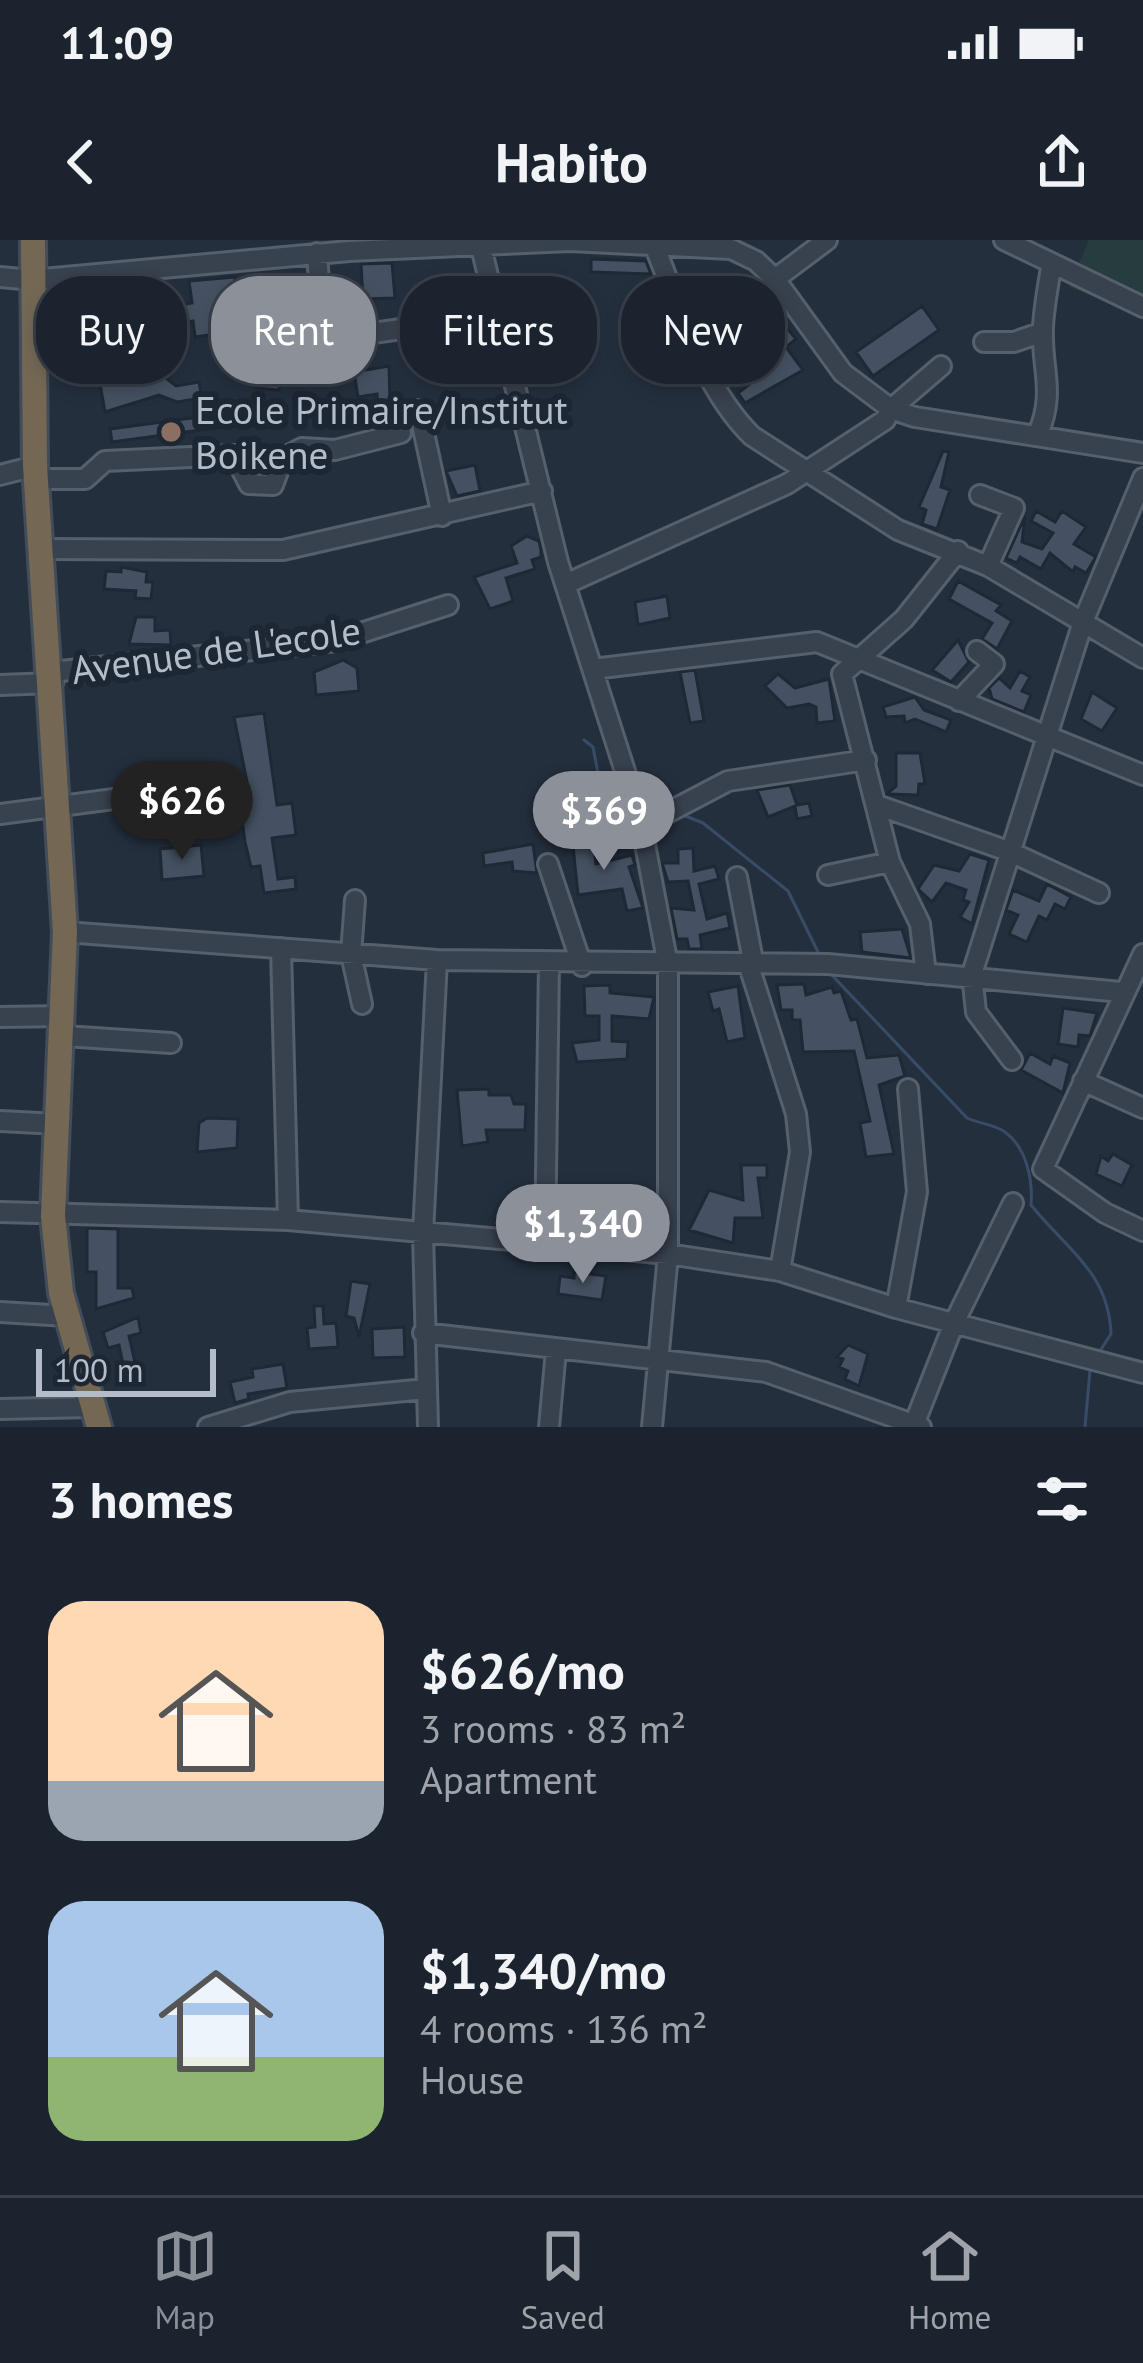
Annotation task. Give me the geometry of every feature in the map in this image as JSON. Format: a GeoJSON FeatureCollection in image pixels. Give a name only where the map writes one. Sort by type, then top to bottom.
{"type":"FeatureCollection","features":[{"type":"Feature","properties":{"kind":"highway"},"geometry":{"type":"LineString","coordinates":[[33,240],[36,473],[61,806],[65,932],[53,1216],[67,1316],[96,1417]]}},
{"type":"Feature","properties":{"kind":"street"},"geometry":{"type":"LineString","coordinates":[[0,278],[32,280],[317,253],[570,240],[733,244],[772,276]]}},
{"type":"Feature","properties":{"kind":"street"},"geometry":{"type":"LineString","coordinates":[[779,276],[827,240]]}},
{"type":"Feature","properties":{"kind":"street"},"geometry":{"type":"LineString","coordinates":[[1004,240],[1051,267],[1143,307]]}},
{"type":"Feature","properties":{"kind":"street"},"geometry":{"type":"LineString","coordinates":[[654,245],[703,361],[736,420],[789,463],[812,471],[898,530],[988,566],[1143,658]]}},
{"type":"Feature","properties":{"kind":"street"},"geometry":{"type":"LineString","coordinates":[[481,247],[490,276]]}},
{"type":"Feature","properties":{"kind":"street"},"geometry":{"type":"LineString","coordinates":[[317,253],[323,340],[400,329]]}},
{"type":"Feature","properties":{"kind":"street"},"geometry":{"type":"LineString","coordinates":[[1038,434],[1047,412],[1050,372],[1043,332],[1051,267]]}},
{"type":"Feature","properties":{"kind":"street"},"geometry":{"type":"LineString","coordinates":[[785,293],[843,373],[891,409],[915,417],[1143,454]]}},
{"type":"Feature","properties":{"kind":"street"},"geometry":{"type":"LineString","coordinates":[[984,342],[1014,342],[1043,332]]}},
{"type":"Feature","properties":{"kind":"street"},"geometry":{"type":"LineString","coordinates":[[568,583],[812,471],[886,420],[891,409],[941,366]]}},
{"type":"Feature","properties":{"kind":"street"},"geometry":{"type":"LineString","coordinates":[[517,384],[568,583],[640,818],[668,965],[668,1253],[652,1427]]}},
{"type":"Feature","properties":{"kind":"street"},"geometry":{"type":"LineString","coordinates":[[0,476],[36,473],[85,479],[105,460],[233,455],[249,484],[273,485],[283,458],[302,448],[335,450],[400,433],[400,415],[419,410],[442,516]]}},
{"type":"Feature","properties":{"kind":"street"},"geometry":{"type":"LineString","coordinates":[[1012,1060],[976,1012],[972,974],[1083,622],[1143,478]]}},
{"type":"Feature","properties":{"kind":"street"},"geometry":{"type":"LineString","coordinates":[[42,549],[284,550],[542,491]]}},
{"type":"Feature","properties":{"kind":"street"},"geometry":{"type":"LineString","coordinates":[[980,495],[1014,508],[988,566]]}},
{"type":"Feature","properties":{"kind":"street"},"geometry":{"type":"LineString","coordinates":[[926,974],[920,923],[890,862],[842,674],[904,619],[958,551]]}},
{"type":"Feature","properties":{"kind":"street","name":"Avenue de L'ecole"},"geometry":{"type":"LineString","coordinates":[[0,685],[336,641],[448,604]]}},
{"type":"Feature","properties":{"kind":"street"},"geometry":{"type":"LineString","coordinates":[[593,669],[817,642],[1046,731],[1142,774]]}},
{"type":"Feature","properties":{"kind":"street"},"geometry":{"type":"LineString","coordinates":[[959,701],[994,664],[976,650]]}},
{"type":"Feature","properties":{"kind":"street"},"geometry":{"type":"LineString","coordinates":[[640,818],[728,781],[866,760]]}},
{"type":"Feature","properties":{"kind":"street"},"geometry":{"type":"LineString","coordinates":[[0,814],[234,783]]}},
{"type":"Feature","properties":{"kind":"street"},"geometry":{"type":"LineString","coordinates":[[877,805],[1008,850],[1099,893]]}},
{"type":"Feature","properties":{"kind":"street"},"geometry":{"type":"LineString","coordinates":[[828,874],[890,862]]}},
{"type":"Feature","properties":{"kind":"street"},"geometry":{"type":"LineString","coordinates":[[548,864],[582,966]]}},
{"type":"Feature","properties":{"kind":"street"},"geometry":{"type":"LineString","coordinates":[[736,877],[752,966],[796,1114],[800,1152],[780,1271]]}},
{"type":"Feature","properties":{"kind":"street"},"geometry":{"type":"LineString","coordinates":[[355,900],[352,954],[362,1004]]}},
{"type":"Feature","properties":{"kind":"street"},"geometry":{"type":"LineString","coordinates":[[65,932],[437,960],[582,966],[828,964],[972,974],[1121,992]]}},
{"type":"Feature","properties":{"kind":"street"},"geometry":{"type":"LineString","coordinates":[[280,948],[288,1220]]}},
{"type":"Feature","properties":{"kind":"street"},"geometry":{"type":"LineString","coordinates":[[1143,954],[1121,992],[1042,1169],[1105,1213],[1143,1231]]}},
{"type":"Feature","properties":{"kind":"street"},"geometry":{"type":"LineString","coordinates":[[428,1427],[424,1233],[437,960]]}},
{"type":"Feature","properties":{"kind":"street"},"geometry":{"type":"LineString","coordinates":[[545,1244],[549,963]]}},
{"type":"Feature","properties":{"kind":"street"},"geometry":{"type":"LineString","coordinates":[[0,1017],[171,1043]]}},
{"type":"Feature","properties":{"kind":"street"},"geometry":{"type":"LineString","coordinates":[[1083,1081],[1143,1108]]}},
{"type":"Feature","properties":{"kind":"street"},"geometry":{"type":"LineString","coordinates":[[896,1308],[917,1192],[908,1089]]}},
{"type":"Feature","properties":{"kind":"street"},"geometry":{"type":"LineString","coordinates":[[0,1121],[58,1124]]}},
{"type":"Feature","properties":{"kind":"street"},"geometry":{"type":"LineString","coordinates":[[423,1333],[766,1372],[916,1426],[954,1323],[1013,1203]]}},
{"type":"Feature","properties":{"kind":"street"},"geometry":{"type":"LineString","coordinates":[[0,1212],[288,1220],[668,1253],[780,1271],[896,1308],[1143,1373]]}},
{"type":"Feature","properties":{"kind":"street"},"geometry":{"type":"LineString","coordinates":[[0,1312],[67,1316]]}},
{"type":"Feature","properties":{"kind":"street"},"geometry":{"type":"LineString","coordinates":[[549,1427],[556,1350]]}},
{"type":"Feature","properties":{"kind":"street"},"geometry":{"type":"LineString","coordinates":[[208,1427],[290,1402],[426,1388]]}},
{"type":"Feature","properties":{"kind":"street"},"geometry":{"type":"LineString","coordinates":[[0,1409],[96,1417]]}},
{"type":"Feature","properties":{"kind":"green space"},"geometry":{"type":"Polygon","coordinates":[[[1089,240],[1143,240],[1143,316],[1069,287],[1089,240]]]}},
{"type":"Feature","properties":{"kind":"building"},"geometry":{"type":"Polygon","coordinates":[[[591,259],[646,261],[651,274],[591,272],[591,259]]]}},
{"type":"Feature","properties":{"kind":"building"},"geometry":{"type":"Polygon","coordinates":[[[392,263],[395,298],[376,299],[376,276],[362,276],[361,264],[392,263]]]}},
{"type":"Feature","properties":{"kind":"building"},"geometry":{"type":"Polygon","coordinates":[[[211,279],[211,335],[195,337],[193,321],[187,322],[187,304],[192,303],[189,281],[211,279]]]}},
{"type":"Feature","properties":{"kind":"building"},"geometry":{"type":"Polygon","coordinates":[[[922,306],[939,330],[873,376],[856,352],[922,306]]]}},
{"type":"Feature","properties":{"kind":"building"},"geometry":{"type":"Polygon","coordinates":[[[785,329],[796,339],[786,347],[803,370],[785,380],[785,329]]]}},
{"type":"Feature","properties":{"kind":"building"},"geometry":{"type":"Polygon","coordinates":[[[389,366],[390,406],[378,409],[377,394],[358,397],[356,384],[376,384],[376,368],[389,366]]]}},
{"type":"Feature","properties":{"kind":"building"},"geometry":{"type":"Polygon","coordinates":[[[199,382],[202,398],[177,402],[159,395],[105,412],[100,384],[199,382]]]}},
{"type":"Feature","properties":{"kind":"building"},"geometry":{"type":"Polygon","coordinates":[[[256,384],[279,384],[279,390],[256,388],[256,384]]]}},
{"type":"Feature","properties":{"kind":"building"},"geometry":{"type":"Polygon","coordinates":[[[750,384],[778,384],[745,403],[738,393],[750,384]]]}},
{"type":"Feature","properties":{"kind":"building"},"geometry":{"type":"Polygon","coordinates":[[[229,413],[230,426],[112,442],[110,429],[229,413]]]}},
{"type":"Feature","properties":{"kind":"building"},"geometry":{"type":"Polygon","coordinates":[[[943,451],[949,452],[941,487],[950,490],[937,529],[922,524],[926,510],[919,507],[943,451]]]}},
{"type":"Feature","properties":{"kind":"building"},"geometry":{"type":"Polygon","coordinates":[[[475,465],[480,491],[457,496],[446,471],[475,465]]]}},
{"type":"Feature","properties":{"kind":"building"},"geometry":{"type":"Polygon","coordinates":[[[1036,511],[1055,522],[1062,511],[1086,527],[1074,544],[1096,557],[1086,573],[1075,567],[1073,572],[1050,553],[1041,569],[1020,557],[1017,563],[1006,558],[1025,516],[1022,542],[1042,549],[1053,533],[1031,521],[1036,511]]]}},
{"type":"Feature","properties":{"kind":"building"},"geometry":{"type":"Polygon","coordinates":[[[527,536],[539,541],[541,557],[532,560],[535,569],[506,578],[513,601],[490,609],[474,577],[517,563],[511,546],[527,536]]]}},
{"type":"Feature","properties":{"kind":"building"},"geometry":{"type":"Polygon","coordinates":[[[121,567],[147,572],[146,582],[153,582],[151,599],[135,598],[136,591],[104,589],[106,571],[121,572],[121,567]]]}},
{"type":"Feature","properties":{"kind":"building"},"geometry":{"type":"Polygon","coordinates":[[[958,581],[1001,605],[996,611],[1012,621],[997,649],[982,639],[992,623],[949,599],[958,581]]]}},
{"type":"Feature","properties":{"kind":"building"},"geometry":{"type":"Polygon","coordinates":[[[667,596],[670,618],[638,625],[635,602],[667,596]]]}},
{"type":"Feature","properties":{"kind":"building"},"geometry":{"type":"Polygon","coordinates":[[[136,617],[155,617],[155,631],[170,630],[171,645],[129,644],[136,617]]]}},
{"type":"Feature","properties":{"kind":"building"},"geometry":{"type":"Polygon","coordinates":[[[958,640],[969,662],[951,682],[932,670],[958,640]]]}},
{"type":"Feature","properties":{"kind":"building"},"geometry":{"type":"Polygon","coordinates":[[[343,660],[357,668],[359,691],[316,695],[314,672],[343,660]]]}},
{"type":"Feature","properties":{"kind":"building"},"geometry":{"type":"Polygon","coordinates":[[[695,670],[704,721],[690,723],[680,672],[695,670]]]}},
{"type":"Feature","properties":{"kind":"building"},"geometry":{"type":"Polygon","coordinates":[[[1020,671],[1030,677],[1022,691],[1031,695],[1024,712],[992,699],[989,688],[999,678],[1010,688],[1020,671]]]}},
{"type":"Feature","properties":{"kind":"building"},"geometry":{"type":"Polygon","coordinates":[[[778,674],[795,688],[829,679],[835,721],[817,723],[816,707],[809,704],[787,708],[765,686],[778,674]]]}},
{"type":"Feature","properties":{"kind":"building"},"geometry":{"type":"Polygon","coordinates":[[[1092,692],[1117,708],[1102,731],[1081,719],[1092,692]]]}},
{"type":"Feature","properties":{"kind":"building"},"geometry":{"type":"Polygon","coordinates":[[[915,697],[924,710],[951,720],[946,732],[915,719],[905,723],[904,716],[886,717],[883,707],[915,697]]]}},
{"type":"Feature","properties":{"kind":"building"},"geometry":{"type":"Polygon","coordinates":[[[264,713],[277,805],[292,803],[296,835],[272,838],[278,879],[295,877],[296,889],[264,893],[260,866],[251,867],[245,842],[240,806],[246,805],[247,782],[234,717],[264,713]]]}},
{"type":"Feature","properties":{"kind":"building"},"geometry":{"type":"Polygon","coordinates":[[[896,753],[920,753],[925,784],[919,784],[918,795],[887,794],[896,786],[896,753]]]}},
{"type":"Feature","properties":{"kind":"building"},"geometry":{"type":"Polygon","coordinates":[[[790,785],[797,805],[809,803],[812,816],[797,819],[795,806],[768,817],[757,790],[790,785]]]}},
{"type":"Feature","properties":{"kind":"building"},"geometry":{"type":"Polygon","coordinates":[[[592,833],[596,864],[632,855],[635,865],[629,867],[643,908],[627,911],[622,889],[578,895],[572,836],[592,833]]]}},
{"type":"Feature","properties":{"kind":"building"},"geometry":{"type":"Polygon","coordinates":[[[533,844],[537,873],[513,871],[512,862],[484,866],[483,853],[533,844]]]}},
{"type":"Feature","properties":{"kind":"building"},"geometry":{"type":"Polygon","coordinates":[[[201,845],[204,876],[162,880],[160,849],[201,845]]]}},
{"type":"Feature","properties":{"kind":"building"},"geometry":{"type":"Polygon","coordinates":[[[693,848],[694,871],[715,866],[719,879],[699,884],[707,919],[727,913],[730,928],[700,935],[702,949],[689,949],[687,939],[677,939],[671,908],[694,910],[688,881],[668,882],[662,863],[678,863],[678,849],[693,848]]]}},
{"type":"Feature","properties":{"kind":"building"},"geometry":{"type":"Polygon","coordinates":[[[970,854],[989,860],[972,924],[960,917],[969,902],[963,900],[966,890],[946,883],[932,902],[918,889],[934,865],[959,871],[970,854]]]}},
{"type":"Feature","properties":{"kind":"building"},"geometry":{"type":"Polygon","coordinates":[[[1047,884],[1071,897],[1065,909],[1055,904],[1047,920],[1039,916],[1027,942],[1009,934],[1018,915],[1006,910],[1013,890],[1039,901],[1047,884]]]}},
{"type":"Feature","properties":{"kind":"building"},"geometry":{"type":"Polygon","coordinates":[[[902,929],[911,958],[862,952],[860,932],[902,929]]]}},
{"type":"Feature","properties":{"kind":"building"},"geometry":{"type":"Polygon","coordinates":[[[804,984],[806,995],[832,987],[834,993],[841,991],[851,1020],[857,1019],[867,1058],[899,1055],[905,1076],[879,1085],[894,1154],[866,1157],[860,1123],[870,1121],[854,1051],[803,1052],[800,1020],[792,1020],[792,1010],[781,1010],[777,985],[804,984]]]}},
{"type":"Feature","properties":{"kind":"building"},"geometry":{"type":"Polygon","coordinates":[[[610,985],[610,993],[654,997],[649,1019],[612,1016],[612,1041],[628,1042],[627,1059],[577,1062],[572,1043],[599,1040],[599,1016],[585,1016],[584,986],[610,985]]]}},
{"type":"Feature","properties":{"kind":"building"},"geometry":{"type":"Polygon","coordinates":[[[738,986],[745,1038],[727,1042],[719,1009],[713,1011],[708,992],[738,986]]]}},
{"type":"Feature","properties":{"kind":"building"},"geometry":{"type":"Polygon","coordinates":[[[1063,1008],[1097,1013],[1090,1036],[1079,1035],[1078,1047],[1058,1044],[1063,1008]]]}},
{"type":"Feature","properties":{"kind":"building"},"geometry":{"type":"Polygon","coordinates":[[[1030,1053],[1050,1064],[1053,1056],[1070,1063],[1063,1093],[1021,1070],[1030,1053]]]}},
{"type":"Feature","properties":{"kind":"building"},"geometry":{"type":"Polygon","coordinates":[[[489,1089],[489,1095],[511,1095],[514,1104],[526,1104],[525,1130],[486,1130],[488,1142],[462,1146],[457,1090],[489,1089]]]}},
{"type":"Feature","properties":{"kind":"building"},"geometry":{"type":"Polygon","coordinates":[[[207,1118],[238,1119],[237,1148],[197,1152],[199,1123],[207,1118]]]}},
{"type":"Feature","properties":{"kind":"building"},"geometry":{"type":"Polygon","coordinates":[[[1113,1154],[1132,1165],[1122,1186],[1096,1174],[1101,1156],[1108,1161],[1113,1154]]]}},
{"type":"Feature","properties":{"kind":"building"},"geometry":{"type":"Polygon","coordinates":[[[741,1165],[767,1165],[767,1178],[758,1178],[763,1218],[735,1218],[733,1243],[689,1230],[709,1190],[743,1200],[741,1165]]]}},
{"type":"Feature","properties":{"kind":"building"},"geometry":{"type":"Polygon","coordinates":[[[87,1228],[118,1229],[118,1288],[132,1288],[134,1298],[96,1309],[96,1272],[87,1272],[87,1228]]]}},
{"type":"Feature","properties":{"kind":"building"},"geometry":{"type":"Polygon","coordinates":[[[574,1272],[606,1276],[602,1300],[558,1294],[560,1276],[574,1278],[574,1272]]]}},
{"type":"Feature","properties":{"kind":"building"},"geometry":{"type":"Polygon","coordinates":[[[351,1281],[370,1284],[359,1337],[354,1318],[346,1316],[351,1281]]]}},
{"type":"Feature","properties":{"kind":"building"},"geometry":{"type":"Polygon","coordinates":[[[314,1306],[323,1306],[324,1324],[336,1323],[338,1347],[309,1349],[307,1328],[315,1327],[314,1306]]]}},
{"type":"Feature","properties":{"kind":"building"},"geometry":{"type":"Polygon","coordinates":[[[138,1317],[141,1333],[129,1336],[137,1371],[125,1373],[119,1345],[108,1348],[103,1332],[138,1317]]]}},
{"type":"Feature","properties":{"kind":"building"},"geometry":{"type":"Polygon","coordinates":[[[404,1327],[405,1357],[373,1358],[372,1329],[404,1327]]]}},
{"type":"Feature","properties":{"kind":"building"},"geometry":{"type":"Polygon","coordinates":[[[848,1345],[868,1354],[859,1386],[845,1379],[848,1371],[839,1367],[843,1359],[837,1357],[848,1345]]]}},
{"type":"Feature","properties":{"kind":"building"},"geometry":{"type":"Polygon","coordinates":[[[283,1364],[287,1388],[248,1394],[249,1399],[235,1403],[230,1382],[253,1377],[252,1369],[283,1364]]]}},
{"type":"Feature","properties":{"kind":"waterway"},"geometry":{"type":"LineString","coordinates":[[584,740],[593,747],[598,773],[624,793]]}},
{"type":"Feature","properties":{"kind":"waterway"},"geometry":{"type":"LineString","coordinates":[[683,815],[703,823],[788,891],[819,954]]}},
{"type":"Feature","properties":{"kind":"waterway"},"geometry":{"type":"LineString","coordinates":[[829,972],[967,1118],[1001,1129],[1019,1147],[1029,1176],[1031,1205],[1083,1263],[1103,1294],[1111,1334],[1100,1351]]}},
{"type":"Feature","properties":{"kind":"waterway"},"geometry":{"type":"LineString","coordinates":[[1085,1427],[1090,1370]]}},
{"type":"Feature","properties":{"kind":"place","name":"Ecole Primaire/Institut Boikene"},"geometry":{"type":"Point","coordinates":[171,432]}}]}
